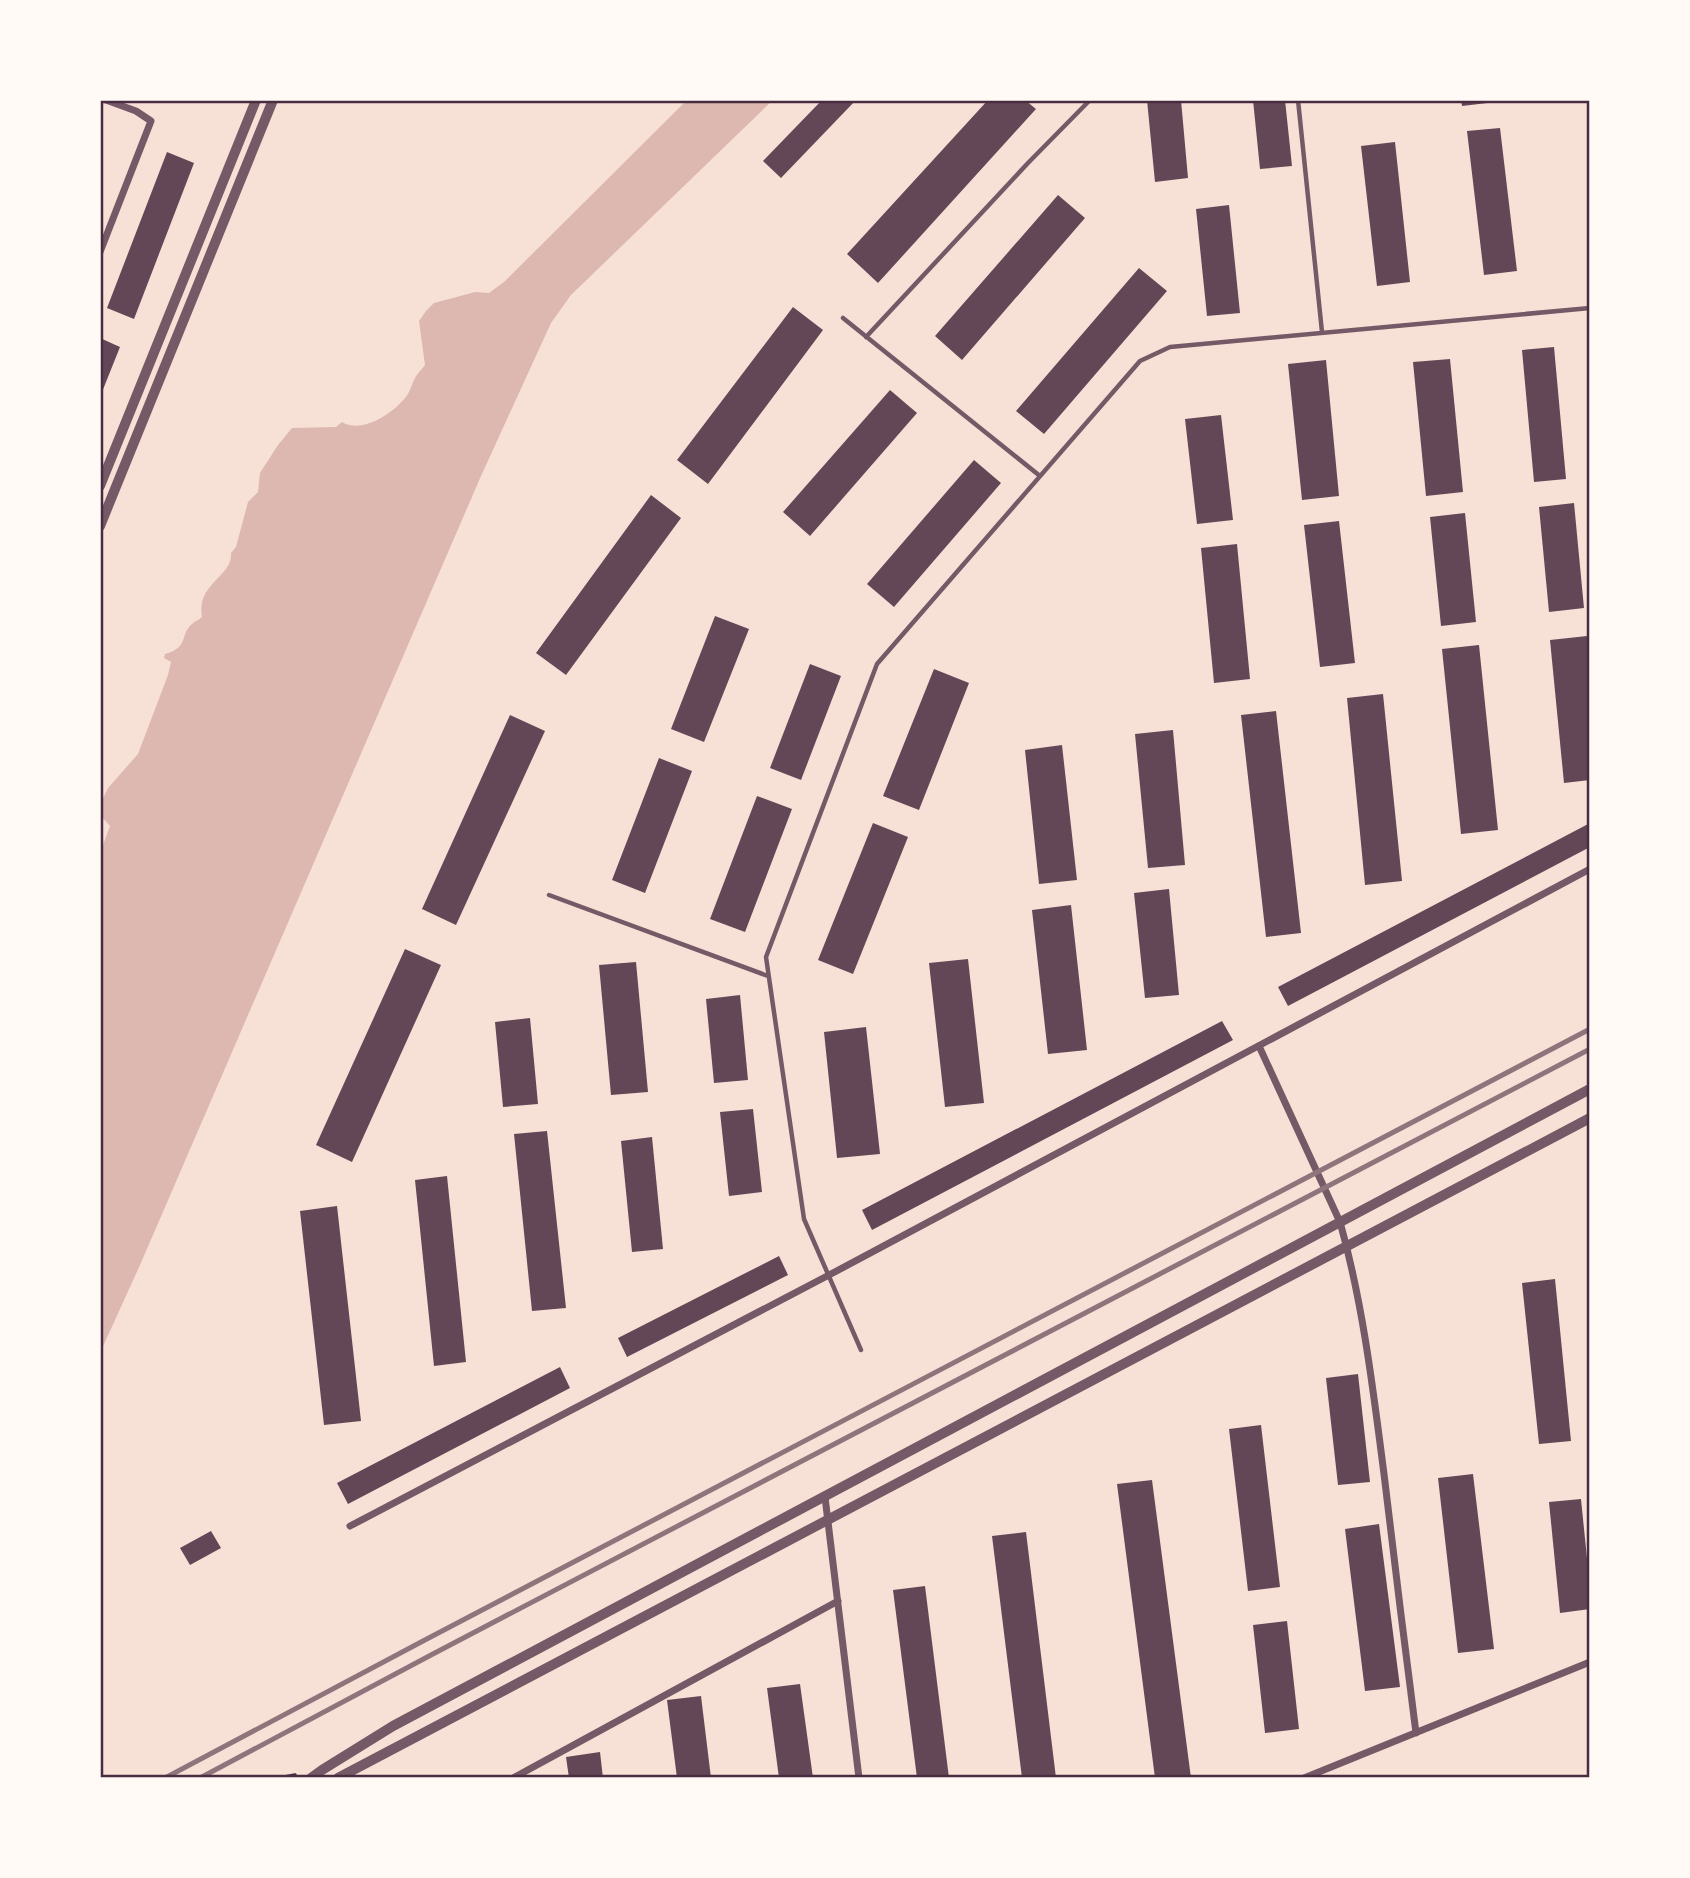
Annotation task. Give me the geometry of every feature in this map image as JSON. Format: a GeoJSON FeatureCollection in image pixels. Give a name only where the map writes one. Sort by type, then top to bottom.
{"type":"FeatureCollection","features":[{"type":"Feature","properties":{"kind":"street"},"geometry":{"type":"LineString","coordinates":[[100,252],[151,121],[136,111],[106,100]]}},
{"type":"Feature","properties":{"kind":"street"},"geometry":{"type":"LineString","coordinates":[[100,486],[265,101]]}},
{"type":"Feature","properties":{"kind":"street"},"geometry":{"type":"LineString","coordinates":[[100,526],[265,101]]}},
{"type":"Feature","properties":{"kind":"street"},"geometry":{"type":"LineString","coordinates":[[350,1526],[829,1275],[1590,869]]}},
{"type":"Feature","properties":{"kind":"street"},"geometry":{"type":"LineString","coordinates":[[1259,1046],[1340,1222],[1347,1246],[1362,1317],[1374,1395],[1416,1733]]}},
{"type":"Feature","properties":{"kind":"street"},"geometry":{"type":"LineString","coordinates":[[312,1778],[393,1727],[1590,1089]]}},
{"type":"Feature","properties":{"kind":"street"},"geometry":{"type":"LineString","coordinates":[[338,1778],[1590,1118]]}},
{"type":"Feature","properties":{"kind":"street"},"geometry":{"type":"LineString","coordinates":[[825,1497],[859,1778]]}},
{"type":"Feature","properties":{"kind":"street"},"geometry":{"type":"LineString","coordinates":[[513,1778],[838,1601]]}},
{"type":"Feature","properties":{"kind":"street"},"geometry":{"type":"LineString","coordinates":[[1304,1778],[1590,1662]]}},
{"type":"Feature","properties":{"kind":"lane"},"geometry":{"type":"LineString","coordinates":[[866,337],[1019,172],[1090,100]]}},
{"type":"Feature","properties":{"kind":"lane"},"geometry":{"type":"LineString","coordinates":[[1298,100],[1322,332]]}},
{"type":"Feature","properties":{"kind":"lane"},"geometry":{"type":"LineString","coordinates":[[861,1350],[804,1219],[766,957],[877,664],[1140,361],[1170,346],[1590,308]]}},
{"type":"Feature","properties":{"kind":"lane"},"geometry":{"type":"LineString","coordinates":[[843,318],[1040,476]]}},
{"type":"Feature","properties":{"kind":"lane"},"geometry":{"type":"LineString","coordinates":[[549,895],[769,976]]}},
{"type":"Feature","properties":{"kind":"shaded area"},"geometry":{"type":"Polygon","coordinates":[[[687,100],[773,100],[571,295],[551,323],[481,476],[100,1353],[100,853],[110,826],[100,815],[108,788],[138,754],[168,675],[171,662],[164,658],[165,654],[178,648],[188,628],[202,617],[204,596],[230,561],[248,502],[258,492],[260,473],[292,428],[336,427],[342,422],[358,426],[385,416],[407,396],[416,376],[425,365],[419,321],[426,311],[434,303],[475,292],[489,293],[504,282],[687,100]]]}},
{"type":"Feature","properties":{"kind":"building"},"geometry":{"type":"Polygon","coordinates":[[[822,100],[856,100],[781,178],[763,161],[822,100]]]}},
{"type":"Feature","properties":{"kind":"building"},"geometry":{"type":"Polygon","coordinates":[[[988,100],[1025,100],[1036,109],[878,283],[847,254],[988,100]]]}},
{"type":"Feature","properties":{"kind":"building"},"geometry":{"type":"Polygon","coordinates":[[[1147,100],[1181,100],[1188,178],[1155,182],[1147,100]]]}},
{"type":"Feature","properties":{"kind":"building"},"geometry":{"type":"Polygon","coordinates":[[[1253,100],[1285,100],[1292,166],[1260,169],[1253,100]]]}},
{"type":"Feature","properties":{"kind":"building"},"geometry":{"type":"Polygon","coordinates":[[[1461,100],[1496,100],[1496,102],[1462,106],[1461,100]]]}},
{"type":"Feature","properties":{"kind":"building"},"geometry":{"type":"Polygon","coordinates":[[[1500,128],[1517,271],[1484,275],[1467,131],[1500,128]]]}},
{"type":"Feature","properties":{"kind":"building"},"geometry":{"type":"Polygon","coordinates":[[[1395,142],[1410,282],[1377,286],[1361,146],[1395,142]]]}},
{"type":"Feature","properties":{"kind":"building"},"geometry":{"type":"Polygon","coordinates":[[[167,152],[194,163],[134,319],[107,308],[167,152]]]}},
{"type":"Feature","properties":{"kind":"building"},"geometry":{"type":"Polygon","coordinates":[[[1058,195],[1085,218],[962,360],[935,336],[1058,195]]]}},
{"type":"Feature","properties":{"kind":"building"},"geometry":{"type":"Polygon","coordinates":[[[1229,205],[1240,313],[1207,316],[1196,209],[1229,205]]]}},
{"type":"Feature","properties":{"kind":"building"},"geometry":{"type":"Polygon","coordinates":[[[1139,268],[1167,291],[1044,434],[1016,411],[1139,268]]]}},
{"type":"Feature","properties":{"kind":"building"},"geometry":{"type":"Polygon","coordinates":[[[793,307],[823,330],[708,484],[677,460],[793,307]]]}},
{"type":"Feature","properties":{"kind":"building"},"geometry":{"type":"Polygon","coordinates":[[[100,338],[120,347],[100,397],[100,338]]]}},
{"type":"Feature","properties":{"kind":"building"},"geometry":{"type":"Polygon","coordinates":[[[1554,347],[1566,479],[1534,482],[1522,350],[1554,347]]]}},
{"type":"Feature","properties":{"kind":"building"},"geometry":{"type":"Polygon","coordinates":[[[1450,359],[1463,492],[1426,496],[1413,362],[1450,359]]]}},
{"type":"Feature","properties":{"kind":"building"},"geometry":{"type":"Polygon","coordinates":[[[1326,360],[1339,496],[1302,500],[1288,364],[1326,360]]]}},
{"type":"Feature","properties":{"kind":"building"},"geometry":{"type":"Polygon","coordinates":[[[890,390],[917,413],[810,536],[783,512],[890,390]]]}},
{"type":"Feature","properties":{"kind":"building"},"geometry":{"type":"Polygon","coordinates":[[[1221,415],[1233,520],[1197,524],[1185,419],[1221,415]]]}},
{"type":"Feature","properties":{"kind":"building"},"geometry":{"type":"Polygon","coordinates":[[[974,460],[1001,483],[894,607],[867,584],[974,460]]]}},
{"type":"Feature","properties":{"kind":"building"},"geometry":{"type":"Polygon","coordinates":[[[651,495],[681,518],[566,675],[536,653],[651,495]]]}},
{"type":"Feature","properties":{"kind":"building"},"geometry":{"type":"Polygon","coordinates":[[[1574,503],[1584,608],[1549,612],[1539,507],[1574,503]]]}},
{"type":"Feature","properties":{"kind":"building"},"geometry":{"type":"Polygon","coordinates":[[[1465,513],[1476,622],[1441,626],[1430,517],[1465,513]]]}},
{"type":"Feature","properties":{"kind":"building"},"geometry":{"type":"Polygon","coordinates":[[[1339,521],[1355,663],[1320,667],[1304,525],[1339,521]]]}},
{"type":"Feature","properties":{"kind":"building"},"geometry":{"type":"Polygon","coordinates":[[[1237,544],[1250,679],[1214,683],[1201,548],[1237,544]]]}},
{"type":"Feature","properties":{"kind":"building"},"geometry":{"type":"Polygon","coordinates":[[[715,616],[749,629],[704,742],[671,729],[715,616]]]}},
{"type":"Feature","properties":{"kind":"building"},"geometry":{"type":"Polygon","coordinates":[[[1587,636],[1590,671],[1590,780],[1564,783],[1550,640],[1587,636]]]}},
{"type":"Feature","properties":{"kind":"building"},"geometry":{"type":"Polygon","coordinates":[[[1479,645],[1498,830],[1461,834],[1442,649],[1479,645]]]}},
{"type":"Feature","properties":{"kind":"building"},"geometry":{"type":"Polygon","coordinates":[[[810,664],[841,676],[801,780],[770,768],[810,664]]]}},
{"type":"Feature","properties":{"kind":"building"},"geometry":{"type":"Polygon","coordinates":[[[934,669],[969,683],[919,810],[883,796],[934,669]]]}},
{"type":"Feature","properties":{"kind":"building"},"geometry":{"type":"Polygon","coordinates":[[[1383,694],[1402,881],[1365,885],[1347,698],[1383,694]]]}},
{"type":"Feature","properties":{"kind":"building"},"geometry":{"type":"Polygon","coordinates":[[[1276,711],[1301,933],[1266,937],[1241,715],[1276,711]]]}},
{"type":"Feature","properties":{"kind":"building"},"geometry":{"type":"Polygon","coordinates":[[[510,715],[545,731],[456,925],[422,909],[510,715]]]}},
{"type":"Feature","properties":{"kind":"building"},"geometry":{"type":"Polygon","coordinates":[[[1173,730],[1185,865],[1148,868],[1135,734],[1173,730]]]}},
{"type":"Feature","properties":{"kind":"building"},"geometry":{"type":"Polygon","coordinates":[[[1062,745],[1077,880],[1039,884],[1025,750],[1062,745]]]}},
{"type":"Feature","properties":{"kind":"building"},"geometry":{"type":"Polygon","coordinates":[[[659,758],[692,771],[645,893],[612,880],[659,758]]]}},
{"type":"Feature","properties":{"kind":"building"},"geometry":{"type":"Polygon","coordinates":[[[757,796],[792,809],[745,932],[710,919],[757,796]]]}},
{"type":"Feature","properties":{"kind":"building"},"geometry":{"type":"Polygon","coordinates":[[[873,823],[908,837],[853,974],[818,960],[873,823]]]}},
{"type":"Feature","properties":{"kind":"building"},"geometry":{"type":"Polygon","coordinates":[[[1590,823],[1590,847],[1288,1006],[1278,987],[1590,823]]]}},
{"type":"Feature","properties":{"kind":"building"},"geometry":{"type":"Polygon","coordinates":[[[1169,889],[1179,995],[1145,998],[1134,893],[1169,889]]]}},
{"type":"Feature","properties":{"kind":"building"},"geometry":{"type":"Polygon","coordinates":[[[1071,905],[1087,1050],[1048,1054],[1032,910],[1071,905]]]}},
{"type":"Feature","properties":{"kind":"building"},"geometry":{"type":"Polygon","coordinates":[[[405,949],[441,965],[352,1162],[316,1145],[405,949]]]}},
{"type":"Feature","properties":{"kind":"building"},"geometry":{"type":"Polygon","coordinates":[[[968,959],[984,1103],[945,1107],[929,963],[968,959]]]}},
{"type":"Feature","properties":{"kind":"building"},"geometry":{"type":"Polygon","coordinates":[[[636,962],[648,1092],[611,1095],[599,965],[636,962]]]}},
{"type":"Feature","properties":{"kind":"building"},"geometry":{"type":"Polygon","coordinates":[[[740,995],[748,1080],[714,1083],[706,999],[740,995]]]}},
{"type":"Feature","properties":{"kind":"building"},"geometry":{"type":"Polygon","coordinates":[[[530,1018],[538,1104],[503,1107],[495,1022],[530,1018]]]}},
{"type":"Feature","properties":{"kind":"building"},"geometry":{"type":"Polygon","coordinates":[[[1222,1021],[1233,1040],[872,1230],[862,1210],[1222,1021]]]}},
{"type":"Feature","properties":{"kind":"building"},"geometry":{"type":"Polygon","coordinates":[[[866,1027],[880,1154],[837,1158],[824,1032],[866,1027]]]}},
{"type":"Feature","properties":{"kind":"building"},"geometry":{"type":"Polygon","coordinates":[[[753,1109],[762,1192],[729,1196],[720,1112],[753,1109]]]}},
{"type":"Feature","properties":{"kind":"building"},"geometry":{"type":"Polygon","coordinates":[[[547,1131],[566,1308],[532,1311],[514,1134],[547,1131]]]}},
{"type":"Feature","properties":{"kind":"building"},"geometry":{"type":"Polygon","coordinates":[[[652,1137],[663,1249],[632,1252],[621,1141],[652,1137]]]}},
{"type":"Feature","properties":{"kind":"building"},"geometry":{"type":"Polygon","coordinates":[[[447,1176],[466,1362],[434,1366],[415,1180],[447,1176]]]}},
{"type":"Feature","properties":{"kind":"building"},"geometry":{"type":"Polygon","coordinates":[[[337,1206],[361,1421],[324,1425],[300,1211],[337,1206]]]}},
{"type":"Feature","properties":{"kind":"building"},"geometry":{"type":"Polygon","coordinates":[[[779,1256],[788,1275],[627,1357],[618,1338],[779,1256]]]}},
{"type":"Feature","properties":{"kind":"building"},"geometry":{"type":"Polygon","coordinates":[[[1555,1279],[1571,1441],[1539,1444],[1522,1283],[1555,1279]]]}},
{"type":"Feature","properties":{"kind":"building"},"geometry":{"type":"Polygon","coordinates":[[[560,1367],[570,1388],[348,1504],[337,1483],[560,1367]]]}},
{"type":"Feature","properties":{"kind":"building"},"geometry":{"type":"Polygon","coordinates":[[[1358,1374],[1370,1482],[1338,1485],[1326,1378],[1358,1374]]]}},
{"type":"Feature","properties":{"kind":"building"},"geometry":{"type":"Polygon","coordinates":[[[1261,1425],[1280,1587],[1248,1591],[1229,1429],[1261,1425]]]}},
{"type":"Feature","properties":{"kind":"building"},"geometry":{"type":"Polygon","coordinates":[[[1473,1474],[1494,1649],[1458,1653],[1438,1478],[1473,1474]]]}},
{"type":"Feature","properties":{"kind":"building"},"geometry":{"type":"Polygon","coordinates":[[[1152,1480],[1191,1778],[1155,1778],[1117,1484],[1152,1480]]]}},
{"type":"Feature","properties":{"kind":"building"},"geometry":{"type":"Polygon","coordinates":[[[1581,1499],[1590,1609],[1560,1613],[1549,1502],[1581,1499]]]}},
{"type":"Feature","properties":{"kind":"building"},"geometry":{"type":"Polygon","coordinates":[[[1379,1524],[1400,1687],[1365,1691],[1345,1529],[1379,1524]]]}},
{"type":"Feature","properties":{"kind":"building"},"geometry":{"type":"Polygon","coordinates":[[[211,1531],[221,1548],[190,1565],[180,1548],[211,1531]]]}},
{"type":"Feature","properties":{"kind":"building"},"geometry":{"type":"Polygon","coordinates":[[[1026,1532],[1056,1778],[1022,1778],[992,1536],[1026,1532]]]}},
{"type":"Feature","properties":{"kind":"building"},"geometry":{"type":"Polygon","coordinates":[[[925,1586],[949,1778],[917,1778],[893,1590],[925,1586]]]}},
{"type":"Feature","properties":{"kind":"building"},"geometry":{"type":"Polygon","coordinates":[[[1287,1621],[1299,1729],[1265,1733],[1253,1625],[1287,1621]]]}},
{"type":"Feature","properties":{"kind":"building"},"geometry":{"type":"Polygon","coordinates":[[[800,1684],[813,1778],[779,1778],[767,1688],[800,1684]]]}},
{"type":"Feature","properties":{"kind":"building"},"geometry":{"type":"Polygon","coordinates":[[[701,1696],[711,1778],[677,1778],[667,1700],[701,1696]]]}},
{"type":"Feature","properties":{"kind":"building"},"geometry":{"type":"Polygon","coordinates":[[[600,1752],[603,1778],[569,1778],[566,1757],[600,1752]]]}},
{"type":"Feature","properties":{"kind":"railway"},"geometry":{"type":"LineString","coordinates":[[165,1778],[1590,1029]]}},
{"type":"Feature","properties":{"kind":"railway"},"geometry":{"type":"LineString","coordinates":[[200,1778],[1590,1049]]}}]}
